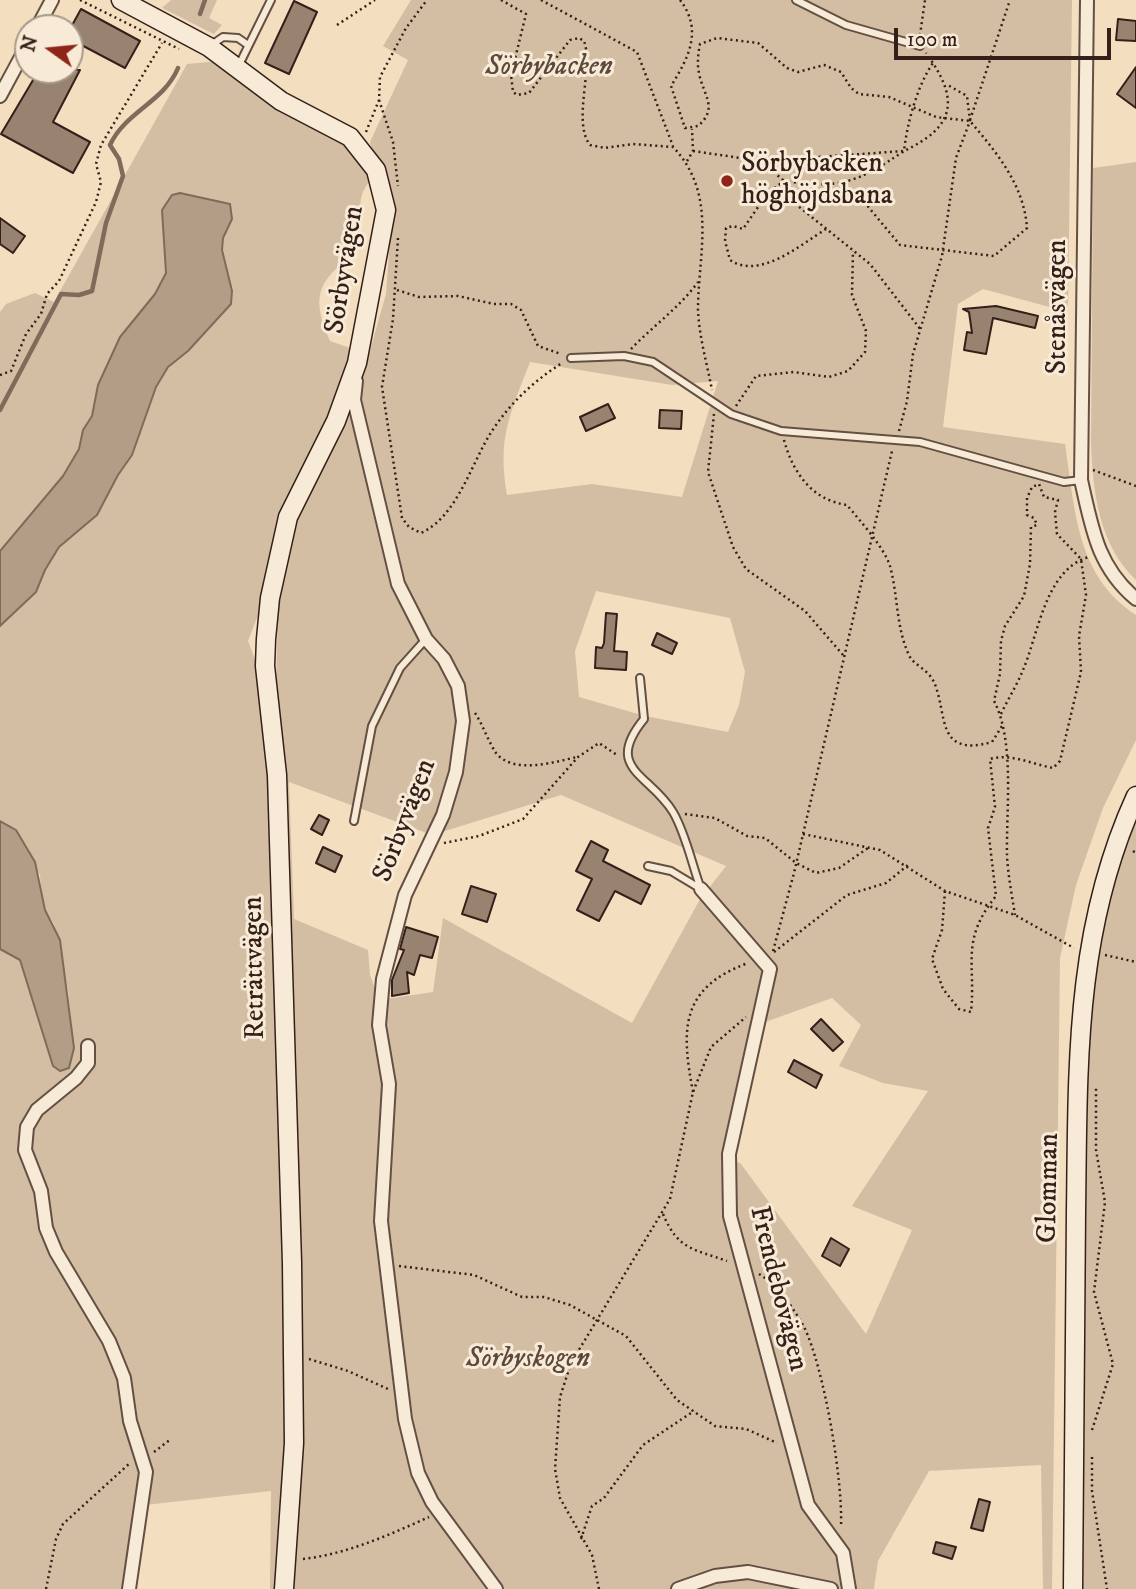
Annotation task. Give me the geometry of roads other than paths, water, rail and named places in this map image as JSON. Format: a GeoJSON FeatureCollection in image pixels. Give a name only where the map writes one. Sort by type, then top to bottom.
{"type":"FeatureCollection","features":[{"type":"Feature","properties":{"kind":"street","name":"Sörbyvägen"},"geometry":{"type":"LineString","coordinates":[[121,0],[209,47],[281,102],[350,137],[359,145],[376,170],[386,210],[383,243],[357,363],[354,400],[391,560],[406,606],[425,639],[444,659],[458,686],[463,721],[461,748],[453,783],[430,845],[405,895],[383,979],[379,1025],[389,1084],[381,1221],[405,1419],[418,1473],[439,1512],[496,1589]]}},
{"type":"Feature","properties":{"kind":"street","name":"Stenåsvägen"},"geometry":{"type":"LineString","coordinates":[[1087,0],[1081,480],[1099,554],[1122,587],[1136,599]]}},
{"type":"Feature","properties":{"kind":"street"},"geometry":{"type":"LineString","coordinates":[[0,96],[14,70]]}},
{"type":"Feature","properties":{"kind":"street","name":"Reträttvägen"},"geometry":{"type":"LineString","coordinates":[[284,1589],[294,1443],[293,1354],[277,775],[265,666],[266,639],[270,598],[288,517],[336,421],[357,363]]}},
{"type":"Feature","properties":{"kind":"street","name":"Glomman"},"geometry":{"type":"LineString","coordinates":[[1073,1589],[1078,1084],[1098,957],[1103,881],[1136,796]]}},
{"type":"Feature","properties":{"kind":"street","name":"Frendebovägen"},"geometry":{"type":"LineString","coordinates":[[701,889],[770,969],[729,1154],[730,1216],[808,1505],[839,1546],[847,1568],[849,1589]]}},
{"type":"Feature","properties":{"kind":"street"},"geometry":{"type":"LineString","coordinates":[[88,1046],[88,1063],[76,1078],[37,1110],[27,1127],[25,1150],[41,1191],[46,1228],[109,1341],[124,1378],[130,1421],[139,1457],[146,1472],[129,1589]]}},
{"type":"Feature","properties":{"kind":"street"},"geometry":{"type":"LineString","coordinates":[[678,1589],[715,1576],[748,1572],[831,1589]]}},
{"type":"Feature","properties":{"kind":"lane"},"geometry":{"type":"LineString","coordinates":[[238,67],[271,0]]}},
{"type":"Feature","properties":{"kind":"lane"},"geometry":{"type":"LineString","coordinates":[[796,0],[846,25],[920,46]]}},
{"type":"Feature","properties":{"kind":"lane"},"geometry":{"type":"LineString","coordinates":[[209,47],[223,37],[238,38],[248,46]]}},
{"type":"Feature","properties":{"kind":"lane"},"geometry":{"type":"LineString","coordinates":[[571,358],[624,356],[653,362],[688,382],[731,414],[781,431],[897,440],[954,450],[1064,482],[1081,480]]}},
{"type":"Feature","properties":{"kind":"lane"},"geometry":{"type":"LineString","coordinates":[[354,821],[372,726],[400,668],[425,639]]}},
{"type":"Feature","properties":{"kind":"lane"},"geometry":{"type":"LineString","coordinates":[[640,678],[644,719],[630,736],[626,756],[633,770],[673,812],[701,889]]}},
{"type":"Feature","properties":{"kind":"lane"},"geometry":{"type":"LineString","coordinates":[[648,866],[671,871],[701,889]]}},
{"type":"Feature","properties":{"kind":"waterway"},"geometry":{"type":"LineString","coordinates":[[200,14],[205,0]]}},
{"type":"Feature","properties":{"kind":"waterway"},"geometry":{"type":"LineString","coordinates":[[0,410],[61,294],[79,295],[92,291],[106,223],[123,176],[119,159],[110,145],[125,124],[164,90],[178,68]]}},
{"type":"Feature","properties":{"kind":"place","name":"Sörbybacken höghöjdsbana"},"geometry":{"type":"Point","coordinates":[727,181]}},
{"type":"Feature","properties":{"kind":"park label","name":"Sörbybacken"},"geometry":{"type":"Point","coordinates":[549,68]}},
{"type":"Feature","properties":{"kind":"park label","name":"Sörbyskogen"},"geometry":{"type":"Point","coordinates":[528,1360]}}]}
